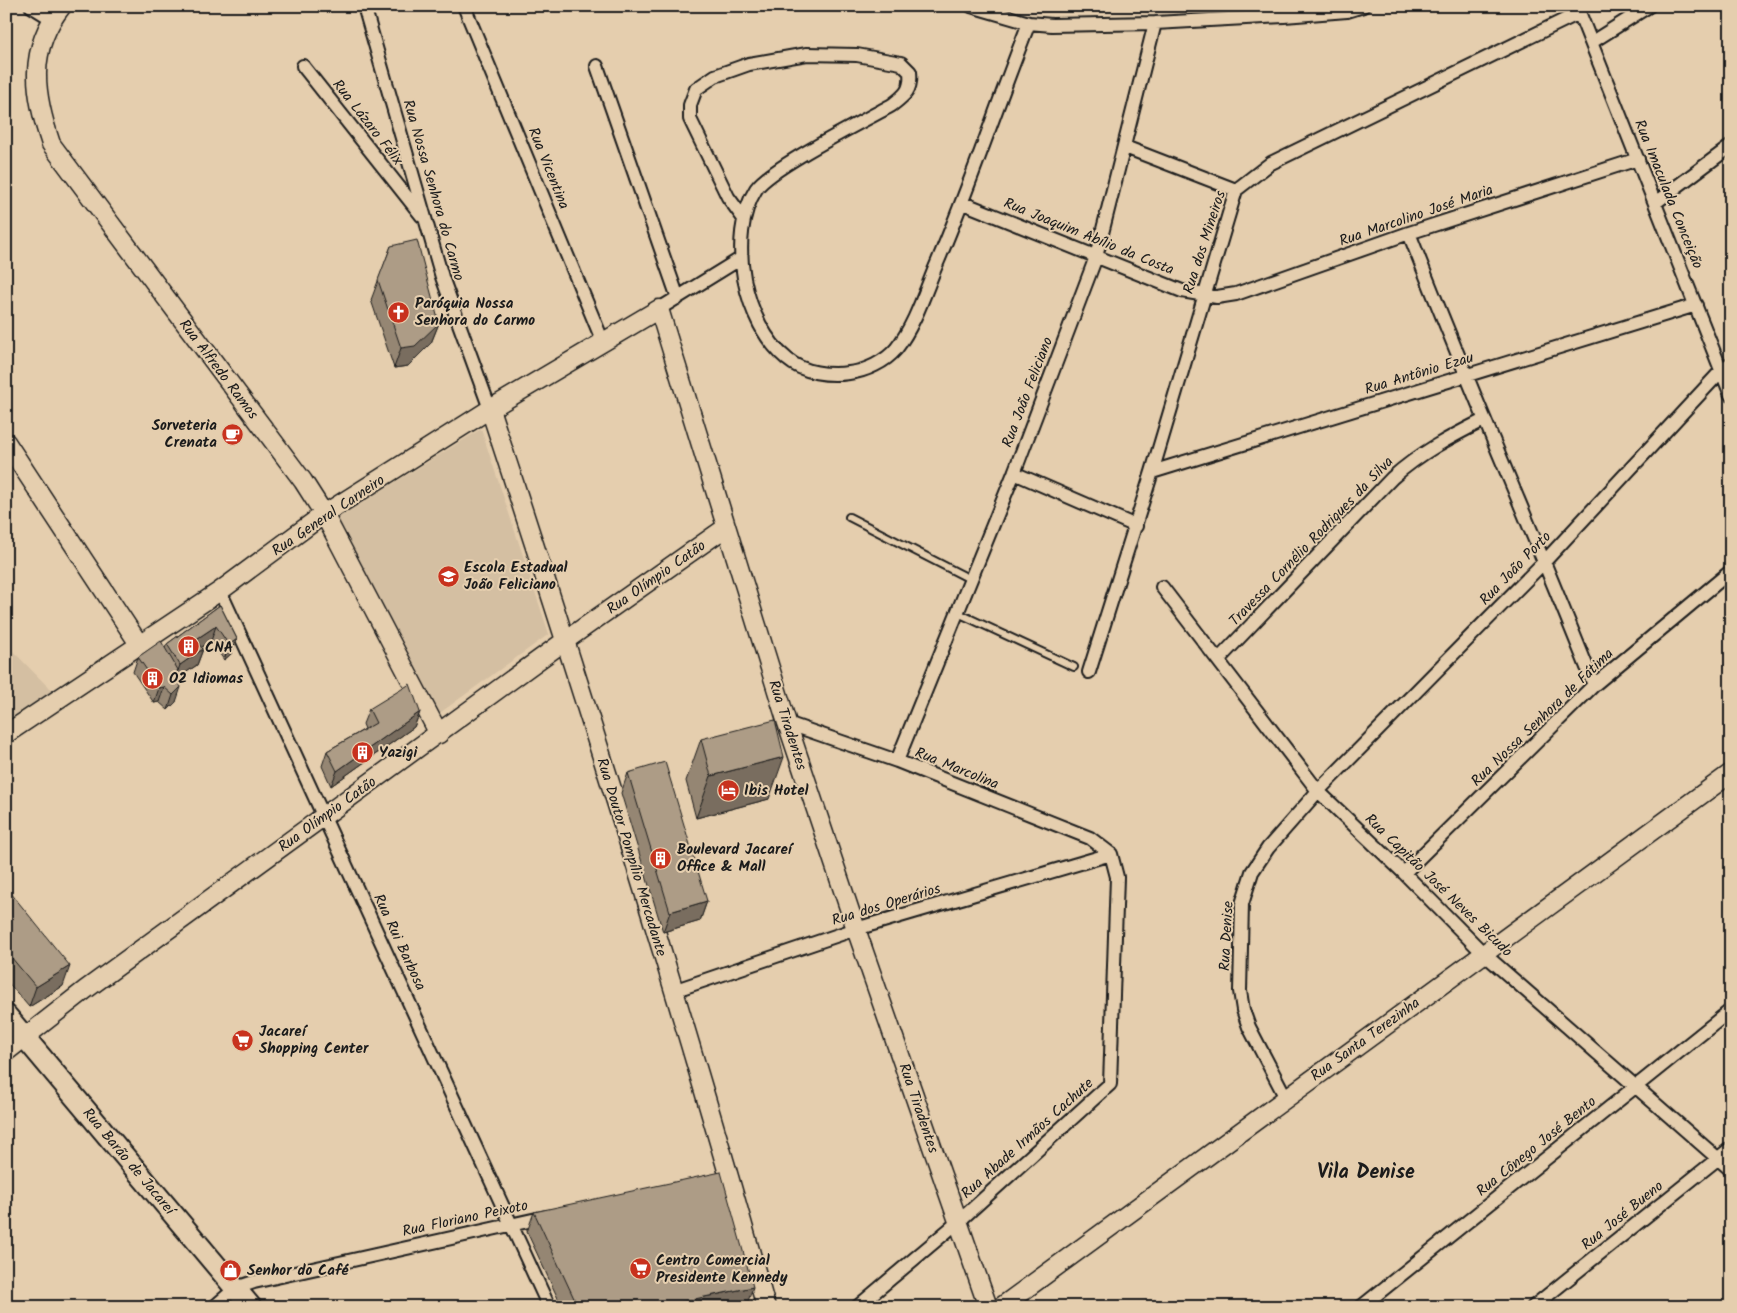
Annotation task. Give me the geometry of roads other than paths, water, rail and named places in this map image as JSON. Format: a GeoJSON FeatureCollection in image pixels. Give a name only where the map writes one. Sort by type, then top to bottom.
{"type":"FeatureCollection","features":[{"type":"Feature","properties":{"kind":"main road","name":"Rua Alfredo Ramos"},"geometry":{"type":"LineString","coordinates":[[57,13],[41,44],[36,80],[40,107],[51,144],[303,481],[324,514],[439,734]]}},
{"type":"Feature","properties":{"kind":"main road","name":"Rua General Carneiro"},"geometry":{"type":"LineString","coordinates":[[6,734],[220,591],[324,514],[490,410],[659,309]]}},
{"type":"Feature","properties":{"kind":"main road","name":"Rua Tiradentes"},"geometry":{"type":"LineString","coordinates":[[659,309],[782,725],[856,929],[988,1307]]}},
{"type":"Feature","properties":{"kind":"main road","name":"Rua Doutor Pompílio Mercadante"},"geometry":{"type":"LineString","coordinates":[[490,410],[566,640],[673,991],[726,1180],[766,1307]]}},
{"type":"Feature","properties":{"kind":"main road"},"geometry":{"type":"LineString","coordinates":[[6,442],[139,644]]}},
{"type":"Feature","properties":{"kind":"main road","name":"Rua Olímpio Catão"},"geometry":{"type":"LineString","coordinates":[[6,1052],[85,990],[566,640],[725,528]]}},
{"type":"Feature","properties":{"kind":"main road","name":"Rua Santa Terezinha"},"geometry":{"type":"LineString","coordinates":[[1001,1307],[1731,772]]}},
{"type":"Feature","properties":{"kind":"main road","name":"Rua Barão de Jacareí"},"geometry":{"type":"LineString","coordinates":[[6,1015],[251,1307]]}},
{"type":"Feature","properties":{"kind":"street"},"geometry":{"type":"LineString","coordinates":[[31,6],[57,13]]}},
{"type":"Feature","properties":{"kind":"street","name":"Rua Nossa Senhora do Carmo"},"geometry":{"type":"LineString","coordinates":[[364,6],[442,277],[490,410]]}},
{"type":"Feature","properties":{"kind":"street","name":"Rua Vicentina"},"geometry":{"type":"LineString","coordinates":[[464,6],[603,342]]}},
{"type":"Feature","properties":{"kind":"street"},"geometry":{"type":"LineString","coordinates":[[971,6],[997,9],[1029,22],[1052,25],[1155,23],[1284,16],[1348,11],[1363,6]]}},
{"type":"Feature","properties":{"kind":"street"},"geometry":{"type":"LineString","coordinates":[[1592,42],[1649,6]]}},
{"type":"Feature","properties":{"kind":"street","name":"Rua Imaculada Conceição"},"geometry":{"type":"LineString","coordinates":[[1578,10],[1696,304],[1726,366],[1731,395]]}},
{"type":"Feature","properties":{"kind":"street","name":"Rua dos Mineiros"},"geometry":{"type":"LineString","coordinates":[[1089,672],[1136,526],[1236,190],[1271,163],[1578,10]]}},
{"type":"Feature","properties":{"kind":"street"},"geometry":{"type":"LineString","coordinates":[[744,219],[728,197],[690,119],[690,106],[696,89],[715,76],[749,64],[806,54],[856,55],[901,64],[910,72],[911,81],[908,93],[892,105],[776,171],[757,188],[744,219],[740,259],[760,327],[787,360],[805,369],[823,374],[860,371],[878,363],[894,351],[904,338],[963,204],[994,114],[1029,22]]}},
{"type":"Feature","properties":{"kind":"street","name":"Rua João Feliciano"},"geometry":{"type":"LineString","coordinates":[[897,761],[972,580],[1096,257],[1155,23]]}},
{"type":"Feature","properties":{"kind":"street","name":"Rua Lázaro Félix"},"geometry":{"type":"LineString","coordinates":[[303,66],[426,221]]}},
{"type":"Feature","properties":{"kind":"street"},"geometry":{"type":"LineString","coordinates":[[597,66],[678,298]]}},
{"type":"Feature","properties":{"kind":"street"},"geometry":{"type":"LineString","coordinates":[[1655,203],[1731,146]]}},
{"type":"Feature","properties":{"kind":"street"},"geometry":{"type":"LineString","coordinates":[[1125,147],[1236,190]]}},
{"type":"Feature","properties":{"kind":"street","name":"Rua Marcolino José Maria"},"geometry":{"type":"LineString","coordinates":[[1204,295],[1217,297],[1236,294],[1409,233],[1638,159]]}},
{"type":"Feature","properties":{"kind":"street","name":"Rua Joaquim Abílio da Costa"},"geometry":{"type":"LineString","coordinates":[[963,204],[1182,291],[1204,295]]}},
{"type":"Feature","properties":{"kind":"street"},"geometry":{"type":"LineString","coordinates":[[1409,233],[1465,376],[1545,561],[1594,685]]}},
{"type":"Feature","properties":{"kind":"street"},"geometry":{"type":"LineString","coordinates":[[659,309],[740,259]]}},
{"type":"Feature","properties":{"kind":"street","name":"Rua Antônio Ezau"},"geometry":{"type":"LineString","coordinates":[[1152,472],[1696,304]]}},
{"type":"Feature","properties":{"kind":"street","name":"Rua João Porto"},"geometry":{"type":"LineString","coordinates":[[1318,791],[1545,561],[1726,366]]}},
{"type":"Feature","properties":{"kind":"street","name":"Travessa Cornélio Rodrigues da Silva"},"geometry":{"type":"LineString","coordinates":[[1218,660],[1392,478],[1412,460],[1437,444],[1484,420]]}},
{"type":"Feature","properties":{"kind":"street"},"geometry":{"type":"LineString","coordinates":[[1014,473],[1136,526]]}},
{"type":"Feature","properties":{"kind":"street","name":"Rua Nossa Senhora de Fátima"},"geometry":{"type":"LineString","coordinates":[[1404,873],[1594,685],[1731,571]]}},
{"type":"Feature","properties":{"kind":"street","name":"Rua Capitão José Neves Bicudo"},"geometry":{"type":"LineString","coordinates":[[1162,587],[1318,791],[1404,873],[1483,953],[1731,1170]]}},
{"type":"Feature","properties":{"kind":"street","name":"Rua Rui Barbosa"},"geometry":{"type":"LineString","coordinates":[[220,591],[549,1307]]}},
{"type":"Feature","properties":{"kind":"street","name":"Rua Marcolina"},"geometry":{"type":"LineString","coordinates":[[782,725],[897,761],[1090,838],[1111,854]]}},
{"type":"Feature","properties":{"kind":"street","name":"Rua Denise"},"geometry":{"type":"LineString","coordinates":[[1286,1098],[1249,1028],[1243,1010],[1240,991],[1242,904],[1252,872],[1263,856],[1318,791]]}},
{"type":"Feature","properties":{"kind":"street","name":"Rua dos Operários"},"geometry":{"type":"LineString","coordinates":[[673,991],[856,929],[1111,854]]}},
{"type":"Feature","properties":{"kind":"street","name":"Rua Abade Irmãos Cachute"},"geometry":{"type":"LineString","coordinates":[[857,1307],[958,1222],[1112,1081],[1117,876],[1111,854]]}},
{"type":"Feature","properties":{"kind":"street","name":"Rua Cônego José Bento"},"geometry":{"type":"LineString","coordinates":[[1361,1307],[1731,1010]]}},
{"type":"Feature","properties":{"kind":"street","name":"Rua José Bueno"},"geometry":{"type":"LineString","coordinates":[[1533,1307],[1731,1148]]}},
{"type":"Feature","properties":{"kind":"street","name":"Rua Floriano Peixoto"},"geometry":{"type":"LineString","coordinates":[[214,1307],[236,1288],[254,1282],[559,1214]]}},
{"type":"Feature","properties":{"kind":"lane"},"geometry":{"type":"LineString","coordinates":[[849,517],[972,580]]}},
{"type":"Feature","properties":{"kind":"lane"},"geometry":{"type":"LineString","coordinates":[[958,613],[1074,667]]}},
{"type":"Feature","properties":{"kind":"place","name":"Paróquia Nossa Senhora do Carmo"},"geometry":{"type":"Point","coordinates":[399,312]}},
{"type":"Feature","properties":{"kind":"place","name":"Sorveteria Crenata"},"geometry":{"type":"Point","coordinates":[233,434]}},
{"type":"Feature","properties":{"kind":"place","name":"Escola Estadual João Feliciano"},"geometry":{"type":"Point","coordinates":[448,576]}},
{"type":"Feature","properties":{"kind":"place","name":"CNA"},"geometry":{"type":"Point","coordinates":[189,647]}},
{"type":"Feature","properties":{"kind":"place","name":"O2 Idiomas"},"geometry":{"type":"Point","coordinates":[153,678]}},
{"type":"Feature","properties":{"kind":"place","name":"Yazigi"},"geometry":{"type":"Point","coordinates":[363,752]}},
{"type":"Feature","properties":{"kind":"place","name":"Ibis Hotel"},"geometry":{"type":"Point","coordinates":[728,790]}},
{"type":"Feature","properties":{"kind":"place","name":"Boulevard Jacareí Office & Mall"},"geometry":{"type":"Point","coordinates":[661,858]}},
{"type":"Feature","properties":{"kind":"place","name":"Jacareí Shopping Center"},"geometry":{"type":"Point","coordinates":[243,1040]}},
{"type":"Feature","properties":{"kind":"place","name":"Centro Comercial Presidente Kennedy"},"geometry":{"type":"Point","coordinates":[640,1269]}},
{"type":"Feature","properties":{"kind":"place","name":"Senhor do Café"},"geometry":{"type":"Point","coordinates":[231,1270]}},
{"type":"Feature","properties":{"kind":"district","name":"Vila Denise"},"geometry":{"type":"Point","coordinates":[1366,1171]}}]}
